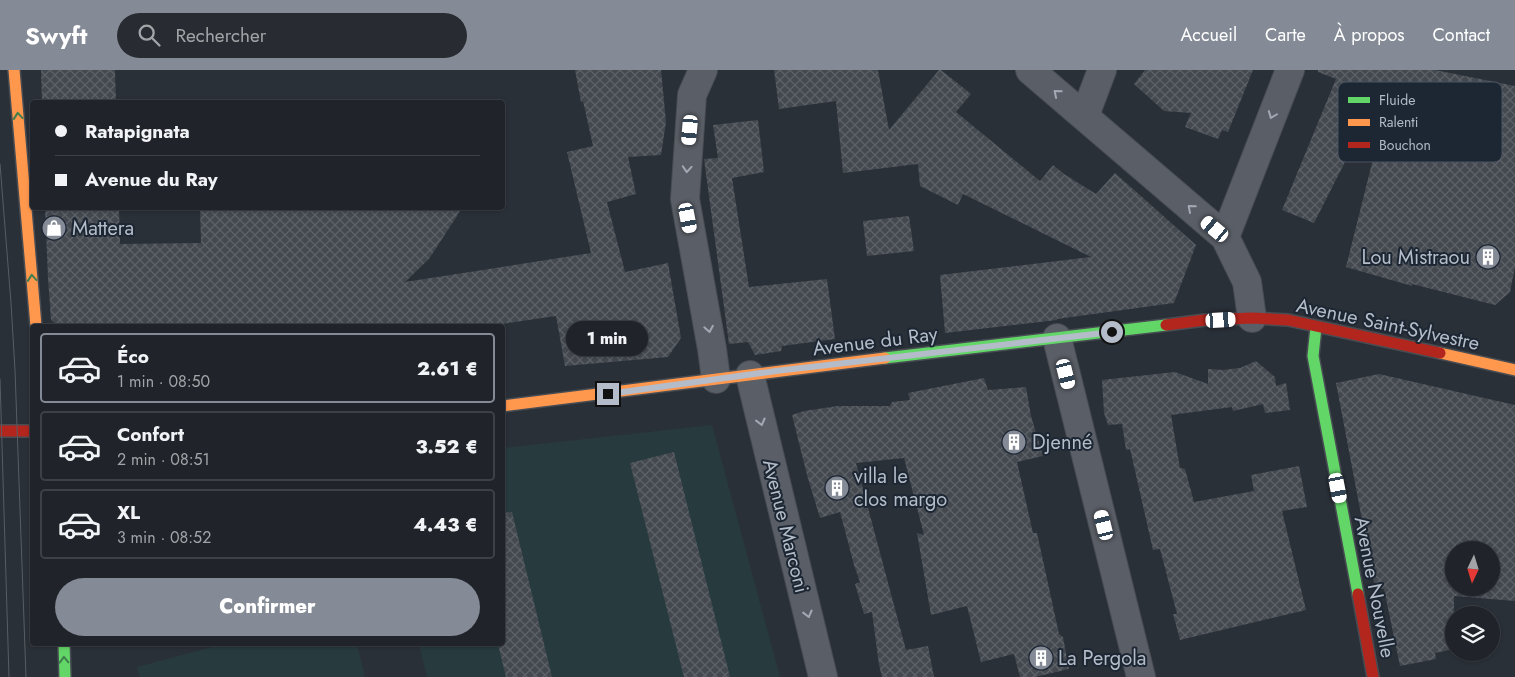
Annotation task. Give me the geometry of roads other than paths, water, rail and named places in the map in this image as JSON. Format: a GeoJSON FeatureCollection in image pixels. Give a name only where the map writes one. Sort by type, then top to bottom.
{"type":"FeatureCollection","features":[{"type":"Feature","properties":{"kind":"main road"},"geometry":{"type":"LineString","coordinates":[[14,70],[36,324]]}},
{"type":"Feature","properties":{"kind":"main road","name":"Avenue du Ray"},"geometry":{"type":"LineString","coordinates":[[505,406],[1205,320],[1252,318]]}},
{"type":"Feature","properties":{"kind":"main road","name":"Avenue Saint-Sylvestre"},"geometry":{"type":"LineString","coordinates":[[1252,318],[1288,320],[1515,370]]}},
{"type":"Feature","properties":{"kind":"main road","name":"Avenue Nouvelle"},"geometry":{"type":"LineString","coordinates":[[1316,326],[1313,356],[1373,677]]}},
{"type":"Feature","properties":{"kind":"main road"},"geometry":{"type":"LineString","coordinates":[[0,431],[30,431]]}},
{"type":"Feature","properties":{"kind":"main road"},"geometry":{"type":"LineString","coordinates":[[64,646],[65,677]]}},
{"type":"Feature","properties":{"kind":"street"},"geometry":{"type":"LineString","coordinates":[[703,70],[692,95],[685,199],[716,380]]}},
{"type":"Feature","properties":{"kind":"street"},"geometry":{"type":"LineString","coordinates":[[1030,70],[1225,237],[1248,282],[1252,318]]}},
{"type":"Feature","properties":{"kind":"street"},"geometry":{"type":"LineString","coordinates":[[1084,116],[1102,70]]}},
{"type":"Feature","properties":{"kind":"street"},"geometry":{"type":"LineString","coordinates":[[1225,237],[1290,70]]}},
{"type":"Feature","properties":{"kind":"street"},"geometry":{"type":"LineString","coordinates":[[1058,338],[1141,677]]}},
{"type":"Feature","properties":{"kind":"street","name":"Avenue Marconi"},"geometry":{"type":"LineString","coordinates":[[750,375],[823,677]]}},
{"type":"Feature","properties":{"kind":"tram line"},"geometry":{"type":"LineString","coordinates":[[0,164],[15,370],[26,677]]}},
{"type":"Feature","properties":{"kind":"tram line"},"geometry":{"type":"LineString","coordinates":[[0,379],[9,677]]}},
{"type":"Feature","properties":{"kind":"place","name":"Mattera"},"geometry":{"type":"Point","coordinates":[54,228]}},
{"type":"Feature","properties":{"kind":"place","name":"Lou Mistraou"},"geometry":{"type":"Point","coordinates":[1488,257]}},
{"type":"Feature","properties":{"kind":"place","name":"Djenné"},"geometry":{"type":"Point","coordinates":[1014,442]}},
{"type":"Feature","properties":{"kind":"place","name":"villa le clos margo"},"geometry":{"type":"Point","coordinates":[837,488]}},
{"type":"Feature","properties":{"kind":"place","name":"La Pergola"},"geometry":{"type":"Point","coordinates":[1041,658]}}]}
